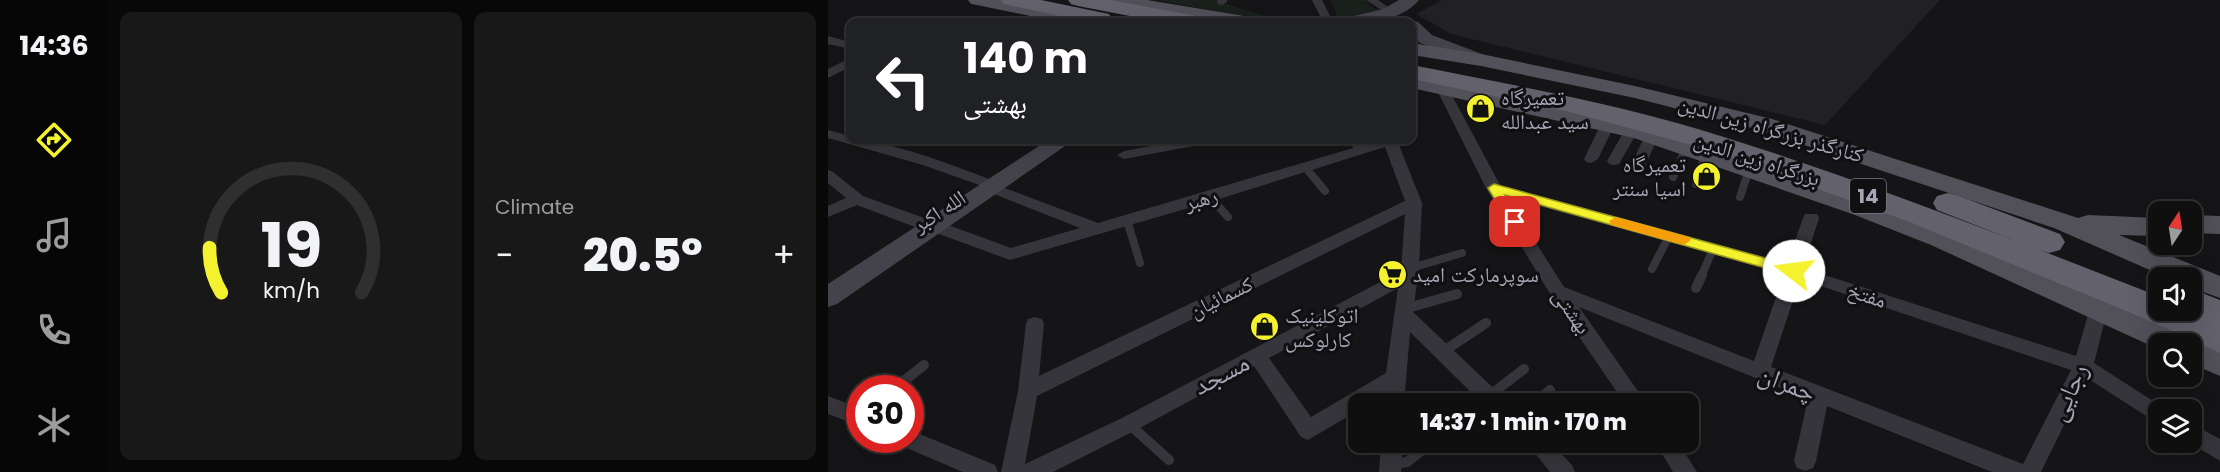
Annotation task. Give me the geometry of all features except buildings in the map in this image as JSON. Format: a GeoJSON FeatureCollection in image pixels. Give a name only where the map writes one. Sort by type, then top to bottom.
{"type":"FeatureCollection","features":[{"type":"Feature","properties":{"kind":"highway"},"geometry":{"type":"LineString","coordinates":[[1011,0],[1099,18]]}},
{"type":"Feature","properties":{"kind":"highway"},"geometry":{"type":"LineString","coordinates":[[1078,0],[1170,18]]}},
{"type":"Feature","properties":{"kind":"highway","name":"بزرگراه زین الدین"},"geometry":{"type":"LineString","coordinates":[[1416,59],[1795,150],[1999,221],[2148,284]]}},
{"type":"Feature","properties":{"kind":"highway","name":"بزرگراه زین الدین"},"geometry":{"type":"LineString","coordinates":[[1572,97],[1716,143],[1844,188],[2036,259],[2148,305]]}},
{"type":"Feature","properties":{"kind":"highway"},"geometry":{"type":"LineString","coordinates":[[2202,306],[2220,314]]}},
{"type":"Feature","properties":{"kind":"highway","name":"بزرگراه زین الدین"},"geometry":{"type":"LineString","coordinates":[[2171,321],[2206,352]]}},
{"type":"Feature","properties":{"kind":"main road"},"geometry":{"type":"LineString","coordinates":[[977,0],[1065,18]]}},
{"type":"Feature","properties":{"kind":"main road"},"geometry":{"type":"LineString","coordinates":[[1116,0],[1220,18]]}},
{"type":"Feature","properties":{"kind":"main road"},"geometry":{"type":"LineString","coordinates":[[1367,18],[1389,12],[1411,0]]}},
{"type":"Feature","properties":{"kind":"main road"},"geometry":{"type":"LineString","coordinates":[[1407,18],[1412,10],[1429,0]]}},
{"type":"Feature","properties":{"kind":"main road"},"geometry":{"type":"LineString","coordinates":[[1093,18],[1104,8],[1141,5]]}},
{"type":"Feature","properties":{"kind":"main road"},"geometry":{"type":"LineString","coordinates":[[1416,30],[1426,39],[1481,60]]}},
{"type":"Feature","properties":{"kind":"main road"},"geometry":{"type":"LineString","coordinates":[[1416,58],[1441,59],[1448,67],[1436,77],[1416,80]]}},
{"type":"Feature","properties":{"kind":"main road","name":"کنارگذر بزرگراه زین الدین"},"geometry":{"type":"LineString","coordinates":[[1416,58],[1481,60],[1635,92],[1764,124],[2063,222],[2220,288]]}},
{"type":"Feature","properties":{"kind":"main road","name":"کنارگذر بزرگراه زین الدین"},"geometry":{"type":"LineString","coordinates":[[1416,82],[1630,131],[1749,170],[1919,231],[2155,333]]}},
{"type":"Feature","properties":{"kind":"main road","name":"الله اکبر"},"geometry":{"type":"LineString","coordinates":[[986,185],[1044,144]]}},
{"type":"Feature","properties":{"kind":"main road"},"geometry":{"type":"LineString","coordinates":[[828,297],[927,224],[1054,144]]}},
{"type":"Feature","properties":{"kind":"main road"},"geometry":{"type":"LineString","coordinates":[[1844,188],[1961,238],[2156,333]]}},
{"type":"Feature","properties":{"kind":"main road"},"geometry":{"type":"LineString","coordinates":[[2063,222],[2148,228]]}},
{"type":"Feature","properties":{"kind":"main road","name":"الله اکبر"},"geometry":{"type":"LineString","coordinates":[[828,285],[927,224]]}},
{"type":"Feature","properties":{"kind":"main road"},"geometry":{"type":"LineString","coordinates":[[2202,224],[2220,225]]}},
{"type":"Feature","properties":{"kind":"street"},"geometry":{"type":"LineString","coordinates":[[1317,0],[1326,18]]}},
{"type":"Feature","properties":{"kind":"street"},"geometry":{"type":"LineString","coordinates":[[1371,0],[1389,12]]}},
{"type":"Feature","properties":{"kind":"street"},"geometry":{"type":"LineString","coordinates":[[828,74],[846,64]]}},
{"type":"Feature","properties":{"kind":"street","name":"بهشتی"},"geometry":{"type":"LineString","coordinates":[[1442,88],[1494,188],[1558,292],[1629,393]]}},
{"type":"Feature","properties":{"kind":"street"},"geometry":{"type":"LineString","coordinates":[[1591,159],[1630,131]]}},
{"type":"Feature","properties":{"kind":"street"},"geometry":{"type":"LineString","coordinates":[[1614,161],[1630,131]]}},
{"type":"Feature","properties":{"kind":"street"},"geometry":{"type":"LineString","coordinates":[[1630,131],[1638,166]]}},
{"type":"Feature","properties":{"kind":"street"},"geometry":{"type":"LineString","coordinates":[[828,135],[846,140]]}},
{"type":"Feature","properties":{"kind":"street"},"geometry":{"type":"LineString","coordinates":[[861,144],[928,162],[1095,228]]}},
{"type":"Feature","properties":{"kind":"street"},"geometry":{"type":"LineString","coordinates":[[1134,144],[1124,155],[1183,144]]}},
{"type":"Feature","properties":{"kind":"street"},"geometry":{"type":"LineString","coordinates":[[1392,144],[1414,203],[1410,271],[1397,356],[1394,393]]}},
{"type":"Feature","properties":{"kind":"street","name":"رهبر"},"geometry":{"type":"LineString","coordinates":[[927,224],[1010,254],[1210,197],[1305,167],[1357,145]]}},
{"type":"Feature","properties":{"kind":"street"},"geometry":{"type":"LineString","coordinates":[[828,175],[857,199],[927,224]]}},
{"type":"Feature","properties":{"kind":"street","name":"مفتخ"},"geometry":{"type":"LineString","coordinates":[[1494,188],[1794,271],[2083,366],[2148,407]]}},
{"type":"Feature","properties":{"kind":"street"},"geometry":{"type":"LineString","coordinates":[[828,212],[857,199]]}},
{"type":"Feature","properties":{"kind":"street","name":"کسمائیان"},"geometry":{"type":"LineString","coordinates":[[1028,391],[1414,203]]}},
{"type":"Feature","properties":{"kind":"street"},"geometry":{"type":"LineString","coordinates":[[1760,372],[1811,218]]}},
{"type":"Feature","properties":{"kind":"street","name":"مسجد"},"geometry":{"type":"LineString","coordinates":[[1031,472],[1129,424],[1410,271]]}},
{"type":"Feature","properties":{"kind":"street","name":"چمران"},"geometry":{"type":"LineString","coordinates":[[1558,292],[2017,472]]}},
{"type":"Feature","properties":{"kind":"street","name":"رجایی"},"geometry":{"type":"LineString","coordinates":[[2030,472],[2083,366],[2099,308]]}},
{"type":"Feature","properties":{"kind":"street"},"geometry":{"type":"LineString","coordinates":[[1404,311],[1486,393]]}},
{"type":"Feature","properties":{"kind":"street"},"geometry":{"type":"LineString","coordinates":[[1012,472],[1028,391],[1035,324]]}},
{"type":"Feature","properties":{"kind":"street"},"geometry":{"type":"LineString","coordinates":[[1397,356],[1412,342],[1437,344]]}},
{"type":"Feature","properties":{"kind":"street"},"geometry":{"type":"LineString","coordinates":[[1257,354],[1312,428],[1395,378]]}},
{"type":"Feature","properties":{"kind":"street"},"geometry":{"type":"LineString","coordinates":[[1804,461],[1819,395]]}},
{"type":"Feature","properties":{"kind":"street"},"geometry":{"type":"LineString","coordinates":[[828,405],[846,412]]}},
{"type":"Feature","properties":{"kind":"street"},"geometry":{"type":"LineString","coordinates":[[2202,439],[2220,451]]}},
{"type":"Feature","properties":{"kind":"street"},"geometry":{"type":"LineString","coordinates":[[924,445],[987,472]]}},
{"type":"Feature","properties":{"kind":"street"},"geometry":{"type":"LineString","coordinates":[[1390,469],[1391,453]]}},
{"type":"Feature","properties":{"kind":"street"},"geometry":{"type":"LineString","coordinates":[[1546,453],[1564,472]]}},
{"type":"Feature","properties":{"kind":"street"},"geometry":{"type":"LineString","coordinates":[[1673,453],[1686,472]]}},
{"type":"Feature","properties":{"kind":"lane"},"geometry":{"type":"LineString","coordinates":[[1673,177],[1696,152]]}},
{"type":"Feature","properties":{"kind":"lane"},"geometry":{"type":"LineString","coordinates":[[1695,184],[1696,152]]}},
{"type":"Feature","properties":{"kind":"lane"},"geometry":{"type":"LineString","coordinates":[[1305,167],[1325,191]]}},
{"type":"Feature","properties":{"kind":"lane"},"geometry":{"type":"LineString","coordinates":[[1740,196],[1749,170]]}},
{"type":"Feature","properties":{"kind":"lane"},"geometry":{"type":"LineString","coordinates":[[1210,197],[1228,218]]}},
{"type":"Feature","properties":{"kind":"lane"},"geometry":{"type":"LineString","coordinates":[[1127,220],[1140,263]]}},
{"type":"Feature","properties":{"kind":"lane"},"geometry":{"type":"LineString","coordinates":[[1652,269],[1669,236]]}},
{"type":"Feature","properties":{"kind":"lane"},"geometry":{"type":"LineString","coordinates":[[1696,288],[1713,249]]}},
{"type":"Feature","properties":{"kind":"lane"},"geometry":{"type":"LineString","coordinates":[[1410,271],[1462,253]]}},
{"type":"Feature","properties":{"kind":"lane"},"geometry":{"type":"LineString","coordinates":[[1404,311],[1457,294]]}},
{"type":"Feature","properties":{"kind":"lane"},"geometry":{"type":"LineString","coordinates":[[1437,344],[1486,322]]}},
{"type":"Feature","properties":{"kind":"lane"},"geometry":{"type":"LineString","coordinates":[[911,375],[924,365]]}},
{"type":"Feature","properties":{"kind":"lane"},"geometry":{"type":"LineString","coordinates":[[1500,393],[1524,369]]}},
{"type":"Feature","properties":{"kind":"lane"},"geometry":{"type":"LineString","coordinates":[[1547,393],[1550,390]]}},
{"type":"Feature","properties":{"kind":"lane"},"geometry":{"type":"LineString","coordinates":[[1129,424],[1169,460]]}},
{"type":"Feature","properties":{"kind":"lane"},"geometry":{"type":"LineString","coordinates":[[1390,469],[1407,462],[1418,453]]}},
{"type":"Feature","properties":{"kind":"shaded area"},"geometry":{"type":"Polygon","coordinates":[[[1157,0],[1215,0],[1268,17],[1234,15],[1157,0]]]}},
{"type":"Feature","properties":{"kind":"shaded area"},"geometry":{"type":"Polygon","coordinates":[[[1330,0],[1366,0],[1369,5],[1382,12],[1366,18],[1338,18],[1330,0]]]}},
{"type":"Feature","properties":{"kind":"shaded area"},"geometry":{"type":"Polygon","coordinates":[[[1442,0],[1940,0],[1825,125],[1451,34],[1416,14],[1442,0]]]}},
{"type":"Feature","properties":{"kind":"slow traffic"},"geometry":{"type":"LineString","coordinates":[[1616,221],[1684,240]]}},
{"type":"Feature","properties":{"kind":"place","name":"تعمیرگاه سید عبدالله"},"geometry":{"type":"Point","coordinates":[1480,109]}},
{"type":"Feature","properties":{"kind":"place","name":"تعمیرگاه اسیا سنتر"},"geometry":{"type":"Point","coordinates":[1707,176]}},
{"type":"Feature","properties":{"kind":"place","name":"سوپرمارکت امید"},"geometry":{"type":"Point","coordinates":[1392,274]}},
{"type":"Feature","properties":{"kind":"place","name":"اتوکلینیک کارلوکس"},"geometry":{"type":"Point","coordinates":[1264,327]}},
{"type":"Feature","properties":{"kind":"route"},"geometry":{"type":"LineString","coordinates":[[1515,222],[1494,188],[1794,271]]}}]}
